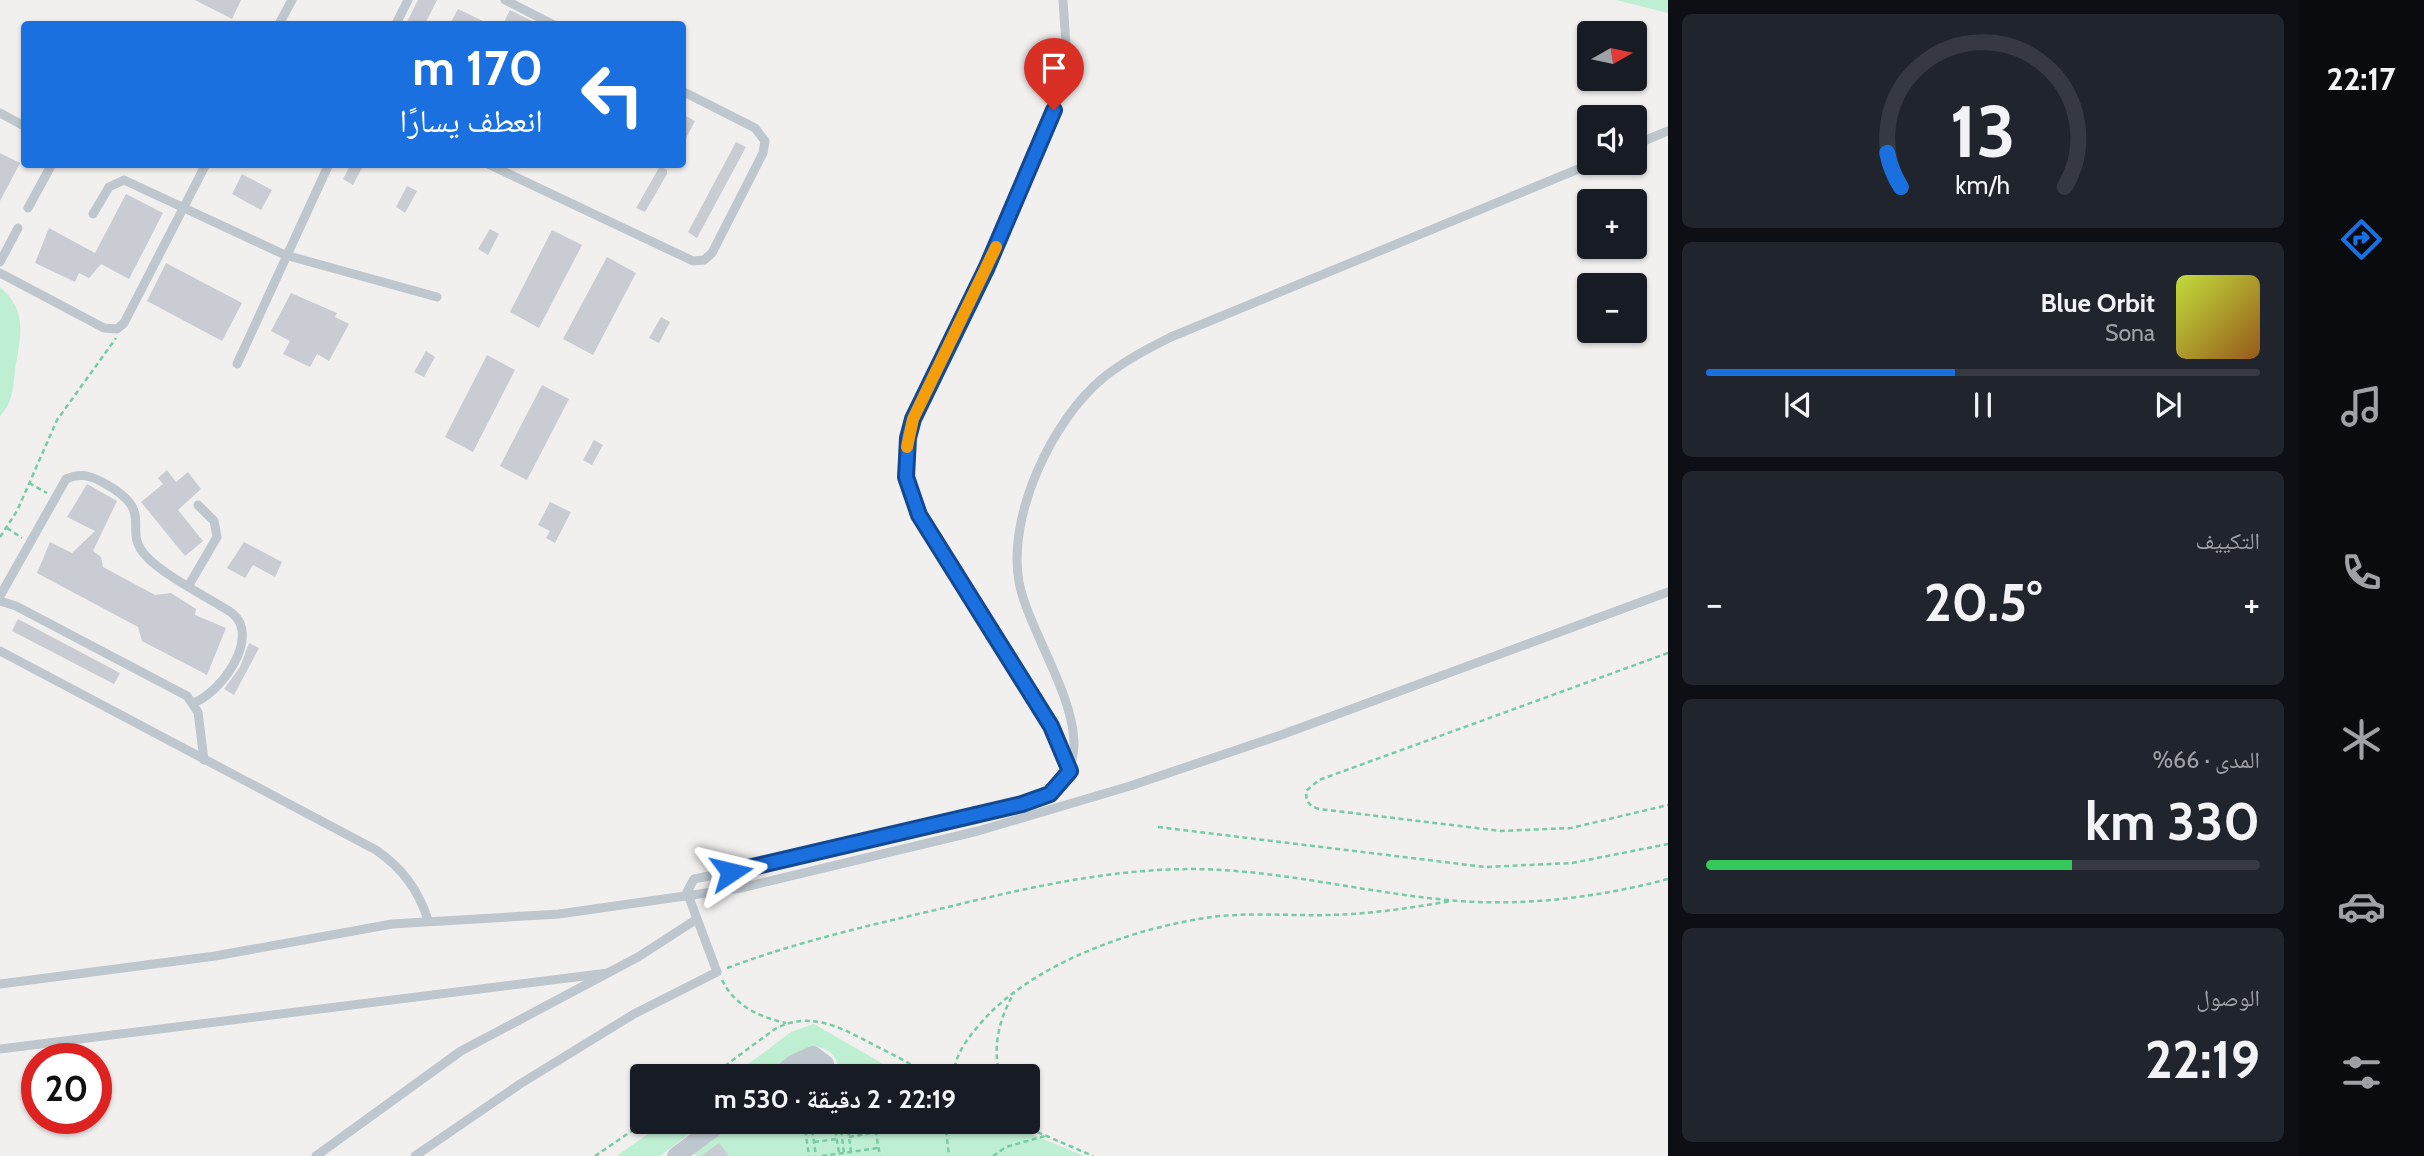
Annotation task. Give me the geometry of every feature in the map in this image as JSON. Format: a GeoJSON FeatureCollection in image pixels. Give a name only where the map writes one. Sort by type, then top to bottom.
{"type":"FeatureCollection","features":[{"type":"Feature","properties":{"kind":"street"},"geometry":{"type":"LineString","coordinates":[[793,1064],[813,1055],[825,1064]]}},
{"type":"Feature","properties":{"kind":"street"},"geometry":{"type":"LineString","coordinates":[[676,1156],[706,1134]]}},
{"type":"Feature","properties":{"kind":"lane"},"geometry":{"type":"LineString","coordinates":[[281,21],[292,0]]}},
{"type":"Feature","properties":{"kind":"lane"},"geometry":{"type":"LineString","coordinates":[[398,21],[408,0]]}},
{"type":"Feature","properties":{"kind":"lane"},"geometry":{"type":"LineString","coordinates":[[505,0],[543,21]]}},
{"type":"Feature","properties":{"kind":"lane"},"geometry":{"type":"LineString","coordinates":[[1063,0],[1067,60],[1054,110],[988,263],[913,419],[906,457],[911,497],[919,515],[1051,726],[1070,771]]}},
{"type":"Feature","properties":{"kind":"lane"},"geometry":{"type":"LineString","coordinates":[[496,168],[693,261],[704,260],[712,253],[764,153],[765,141],[755,128],[686,93]]}},
{"type":"Feature","properties":{"kind":"lane"},"geometry":{"type":"LineString","coordinates":[[0,113],[21,124]]}},
{"type":"Feature","properties":{"kind":"lane"},"geometry":{"type":"LineString","coordinates":[[1647,140],[1668,131]]}},
{"type":"Feature","properties":{"kind":"lane"},"geometry":{"type":"LineString","coordinates":[[28,208],[50,168]]}},
{"type":"Feature","properties":{"kind":"lane"},"geometry":{"type":"LineString","coordinates":[[0,273],[108,330],[121,327],[204,168]]}},
{"type":"Feature","properties":{"kind":"lane"},"geometry":{"type":"LineString","coordinates":[[237,364],[327,168]]}},
{"type":"Feature","properties":{"kind":"lane"},"geometry":{"type":"LineString","coordinates":[[415,1156],[520,1084],[634,1014],[717,972],[689,898],[689,885],[701,876],[791,860],[1022,804],[1050,794],[1070,771],[1075,756],[1073,723],[1024,605],[1016,556],[1024,507],[1050,444],[1072,410],[1101,380],[1123,363],[1171,337],[1577,170]]}},
{"type":"Feature","properties":{"kind":"lane"},"geometry":{"type":"LineString","coordinates":[[93,214],[109,187],[118,180],[130,181],[285,255],[437,297]]}},
{"type":"Feature","properties":{"kind":"lane"},"geometry":{"type":"LineString","coordinates":[[0,262],[18,228]]}},
{"type":"Feature","properties":{"kind":"lane"},"geometry":{"type":"LineString","coordinates":[[193,704],[208,697],[220,685],[242,646],[244,631],[238,618],[143,554],[135,509],[127,496],[96,479],[81,475],[61,485],[0,598],[179,691],[193,704],[200,721],[204,761]]}},
{"type":"Feature","properties":{"kind":"lane"},"geometry":{"type":"LineString","coordinates":[[189,585],[218,537],[214,521],[198,505]]}},
{"type":"Feature","properties":{"kind":"lane"},"geometry":{"type":"LineString","coordinates":[[0,984],[215,956],[428,920],[559,914],[689,898],[978,831],[1130,786],[1281,736],[1668,592]]}},
{"type":"Feature","properties":{"kind":"lane"},"geometry":{"type":"LineString","coordinates":[[0,651],[391,860],[415,888],[428,920]]}},
{"type":"Feature","properties":{"kind":"lane"},"geometry":{"type":"LineString","coordinates":[[316,1156],[461,1051],[608,973],[697,919]]}},
{"type":"Feature","properties":{"kind":"lane"},"geometry":{"type":"LineString","coordinates":[[0,1049],[608,973]]}},
{"type":"Feature","properties":{"kind":"path"},"geometry":{"type":"LineString","coordinates":[[0,537],[17,511],[57,419],[112,346],[121,327]]}},
{"type":"Feature","properties":{"kind":"path"},"geometry":{"type":"LineString","coordinates":[[1668,653],[1319,780],[1306,791],[1306,800],[1311,807],[1319,809],[1501,831],[1571,828],[1668,805]]}},
{"type":"Feature","properties":{"kind":"path"},"geometry":{"type":"LineString","coordinates":[[1158,827],[1485,867],[1572,863],[1668,844]]}},
{"type":"Feature","properties":{"kind":"path"},"geometry":{"type":"LineString","coordinates":[[786,1023],[768,1019],[744,1007],[725,987],[717,972],[758,956],[843,932],[1028,888],[1124,872],[1233,871],[1457,901]]}},
{"type":"Feature","properties":{"kind":"path"},"geometry":{"type":"LineString","coordinates":[[956,1064],[958,1056],[982,1021],[1016,990],[1061,962],[1186,922],[1237,915],[1363,913],[1457,901],[1547,901],[1636,888],[1668,879]]}},
{"type":"Feature","properties":{"kind":"path"},"geometry":{"type":"LineString","coordinates":[[999,1064],[997,1037],[1001,1020],[1016,990]]}},
{"type":"Feature","properties":{"kind":"path"},"geometry":{"type":"LineString","coordinates":[[596,1156],[630,1132]]}},
{"type":"Feature","properties":{"kind":"path"},"geometry":{"type":"LineString","coordinates":[[1040,1132],[1045,1136]]}},
{"type":"Feature","properties":{"kind":"path"},"geometry":{"type":"LineString","coordinates":[[806,1134],[809,1156]]}},
{"type":"Feature","properties":{"kind":"path"},"geometry":{"type":"LineString","coordinates":[[813,1134],[816,1156]]}},
{"type":"Feature","properties":{"kind":"path"},"geometry":{"type":"LineString","coordinates":[[836,1134],[842,1153]]}},
{"type":"Feature","properties":{"kind":"path"},"geometry":{"type":"LineString","coordinates":[[841,1134],[842,1153]]}},
{"type":"Feature","properties":{"kind":"path"},"geometry":{"type":"LineString","coordinates":[[849,1134],[851,1152]]}},
{"type":"Feature","properties":{"kind":"path"},"geometry":{"type":"LineString","coordinates":[[849,1137],[865,1134]]}},
{"type":"Feature","properties":{"kind":"path"},"geometry":{"type":"LineString","coordinates":[[876,1134],[880,1156]]}},
{"type":"Feature","properties":{"kind":"path"},"geometry":{"type":"LineString","coordinates":[[946,1134],[949,1156]]}},
{"type":"Feature","properties":{"kind":"path"},"geometry":{"type":"LineString","coordinates":[[1040,1134],[1093,1156]]}},
{"type":"Feature","properties":{"kind":"path"},"geometry":{"type":"LineString","coordinates":[[993,1156],[1006,1147],[1045,1136]]}},
{"type":"Feature","properties":{"kind":"path"},"geometry":{"type":"LineString","coordinates":[[814,1142],[837,1139]]}},
{"type":"Feature","properties":{"kind":"path"},"geometry":{"type":"LineString","coordinates":[[822,1156],[878,1147]]}},
{"type":"Feature","properties":{"kind":"green space"},"geometry":{"type":"Polygon","coordinates":[[[1616,0],[1668,0],[1668,13],[1616,0]]]}},
{"type":"Feature","properties":{"kind":"green space"},"geometry":{"type":"Polygon","coordinates":[[[0,287],[18,313],[20,342],[12,391],[0,416],[0,287]]]}},
{"type":"Feature","properties":{"kind":"green space"},"geometry":{"type":"Polygon","coordinates":[[[814,1024],[883,1064],[837,1064],[830,1052],[813,1046],[785,1064],[748,1064],[791,1032],[814,1024]]]}},
{"type":"Feature","properties":{"kind":"green space"},"geometry":{"type":"Polygon","coordinates":[[[647,1134],[689,1134],[660,1156],[617,1156],[647,1134]]]}},
{"type":"Feature","properties":{"kind":"green space"},"geometry":{"type":"Polygon","coordinates":[[[716,1134],[1032,1134],[1084,1156],[696,1156],[692,1151],[716,1134]]]}},
{"type":"Feature","properties":{"kind":"building"},"geometry":{"type":"Polygon","coordinates":[[[195,0],[241,0],[232,19],[195,0]]]}},
{"type":"Feature","properties":{"kind":"building"},"geometry":{"type":"Polygon","coordinates":[[[418,0],[437,0],[426,21],[408,21],[418,0]]]}},
{"type":"Feature","properties":{"kind":"building"},"geometry":{"type":"Polygon","coordinates":[[[458,9],[483,21],[452,21],[458,9]]]}},
{"type":"Feature","properties":{"kind":"building"},"geometry":{"type":"Polygon","coordinates":[[[510,10],[532,21],[504,21],[510,10]]]}},
{"type":"Feature","properties":{"kind":"building"},"geometry":{"type":"Polygon","coordinates":[[[686,116],[695,121],[686,138],[686,116]]]}},
{"type":"Feature","properties":{"kind":"building"},"geometry":{"type":"Polygon","coordinates":[[[736,142],[746,147],[697,238],[688,232],[736,142]]]}},
{"type":"Feature","properties":{"kind":"building"},"geometry":{"type":"Polygon","coordinates":[[[0,153],[20,163],[0,201],[0,153]]]}},
{"type":"Feature","properties":{"kind":"building"},"geometry":{"type":"Polygon","coordinates":[[[349,168],[362,168],[353,185],[343,179],[349,168]]]}},
{"type":"Feature","properties":{"kind":"building"},"geometry":{"type":"Polygon","coordinates":[[[659,168],[667,170],[645,212],[636,208],[659,168]]]}},
{"type":"Feature","properties":{"kind":"building"},"geometry":{"type":"Polygon","coordinates":[[[242,174],[272,190],[261,210],[232,194],[242,174]]]}},
{"type":"Feature","properties":{"kind":"building"},"geometry":{"type":"Polygon","coordinates":[[[407,186],[417,191],[405,213],[396,207],[407,186]]]}},
{"type":"Feature","properties":{"kind":"building"},"geometry":{"type":"Polygon","coordinates":[[[126,194],[163,213],[129,279],[101,264],[89,278],[79,273],[75,282],[35,263],[49,228],[95,253],[126,194]]]}},
{"type":"Feature","properties":{"kind":"building"},"geometry":{"type":"Polygon","coordinates":[[[490,229],[499,234],[488,255],[478,249],[490,229]]]}},
{"type":"Feature","properties":{"kind":"building"},"geometry":{"type":"Polygon","coordinates":[[[552,230],[582,245],[539,328],[510,312],[552,230]]]}},
{"type":"Feature","properties":{"kind":"building"},"geometry":{"type":"Polygon","coordinates":[[[607,257],[636,273],[593,355],[563,339],[607,257]]]}},
{"type":"Feature","properties":{"kind":"building"},"geometry":{"type":"Polygon","coordinates":[[[166,263],[242,303],[222,341],[147,301],[166,263]]]}},
{"type":"Feature","properties":{"kind":"building"},"geometry":{"type":"Polygon","coordinates":[[[291,293],[337,313],[335,317],[349,324],[329,361],[317,354],[310,367],[283,354],[290,341],[271,331],[291,293]]]}},
{"type":"Feature","properties":{"kind":"building"},"geometry":{"type":"Polygon","coordinates":[[[661,317],[670,322],[659,343],[649,338],[661,317]]]}},
{"type":"Feature","properties":{"kind":"building"},"geometry":{"type":"Polygon","coordinates":[[[426,351],[435,357],[424,377],[414,372],[426,351]]]}},
{"type":"Feature","properties":{"kind":"building"},"geometry":{"type":"Polygon","coordinates":[[[487,355],[515,370],[473,452],[445,437],[487,355]]]}},
{"type":"Feature","properties":{"kind":"building"},"geometry":{"type":"Polygon","coordinates":[[[542,385],[569,399],[527,480],[500,466],[542,385]]]}},
{"type":"Feature","properties":{"kind":"building"},"geometry":{"type":"Polygon","coordinates":[[[594,440],[603,445],[592,465],[583,460],[594,440]]]}},
{"type":"Feature","properties":{"kind":"building"},"geometry":{"type":"Polygon","coordinates":[[[167,470],[176,482],[188,472],[201,489],[178,510],[203,541],[185,556],[141,502],[163,484],[158,478],[167,470]]]}},
{"type":"Feature","properties":{"kind":"building"},"geometry":{"type":"Polygon","coordinates":[[[87,484],[117,501],[93,551],[101,557],[103,567],[155,595],[171,593],[196,609],[195,615],[226,628],[207,675],[142,641],[138,627],[37,573],[50,542],[72,553],[95,531],[67,517],[87,484]]]}},
{"type":"Feature","properties":{"kind":"building"},"geometry":{"type":"Polygon","coordinates":[[[550,502],[571,512],[555,543],[546,538],[550,531],[538,525],[550,502]]]}},
{"type":"Feature","properties":{"kind":"building"},"geometry":{"type":"Polygon","coordinates":[[[244,542],[282,562],[275,577],[253,565],[245,578],[227,568],[244,542]]]}},
{"type":"Feature","properties":{"kind":"building"},"geometry":{"type":"Polygon","coordinates":[[[18,619],[120,673],[114,684],[12,631],[18,619]]]}},
{"type":"Feature","properties":{"kind":"building"},"geometry":{"type":"Polygon","coordinates":[[[249,643],[259,648],[234,695],[224,689],[240,667],[249,643]]]}},
{"type":"Feature","properties":{"kind":"building"},"geometry":{"type":"Polygon","coordinates":[[[719,1143],[729,1156],[701,1156],[719,1143]]]}},
{"type":"Feature","properties":{"kind":"slow traffic"},"geometry":{"type":"LineString","coordinates":[[907,447],[913,419],[996,247]]}},
{"type":"Feature","properties":{"kind":"route"},"geometry":{"type":"LineString","coordinates":[[731,872],[1037,800],[1062,784],[1070,771],[1051,726],[919,515],[906,477],[908,438],[913,419],[987,267],[1054,110]]}}]}
